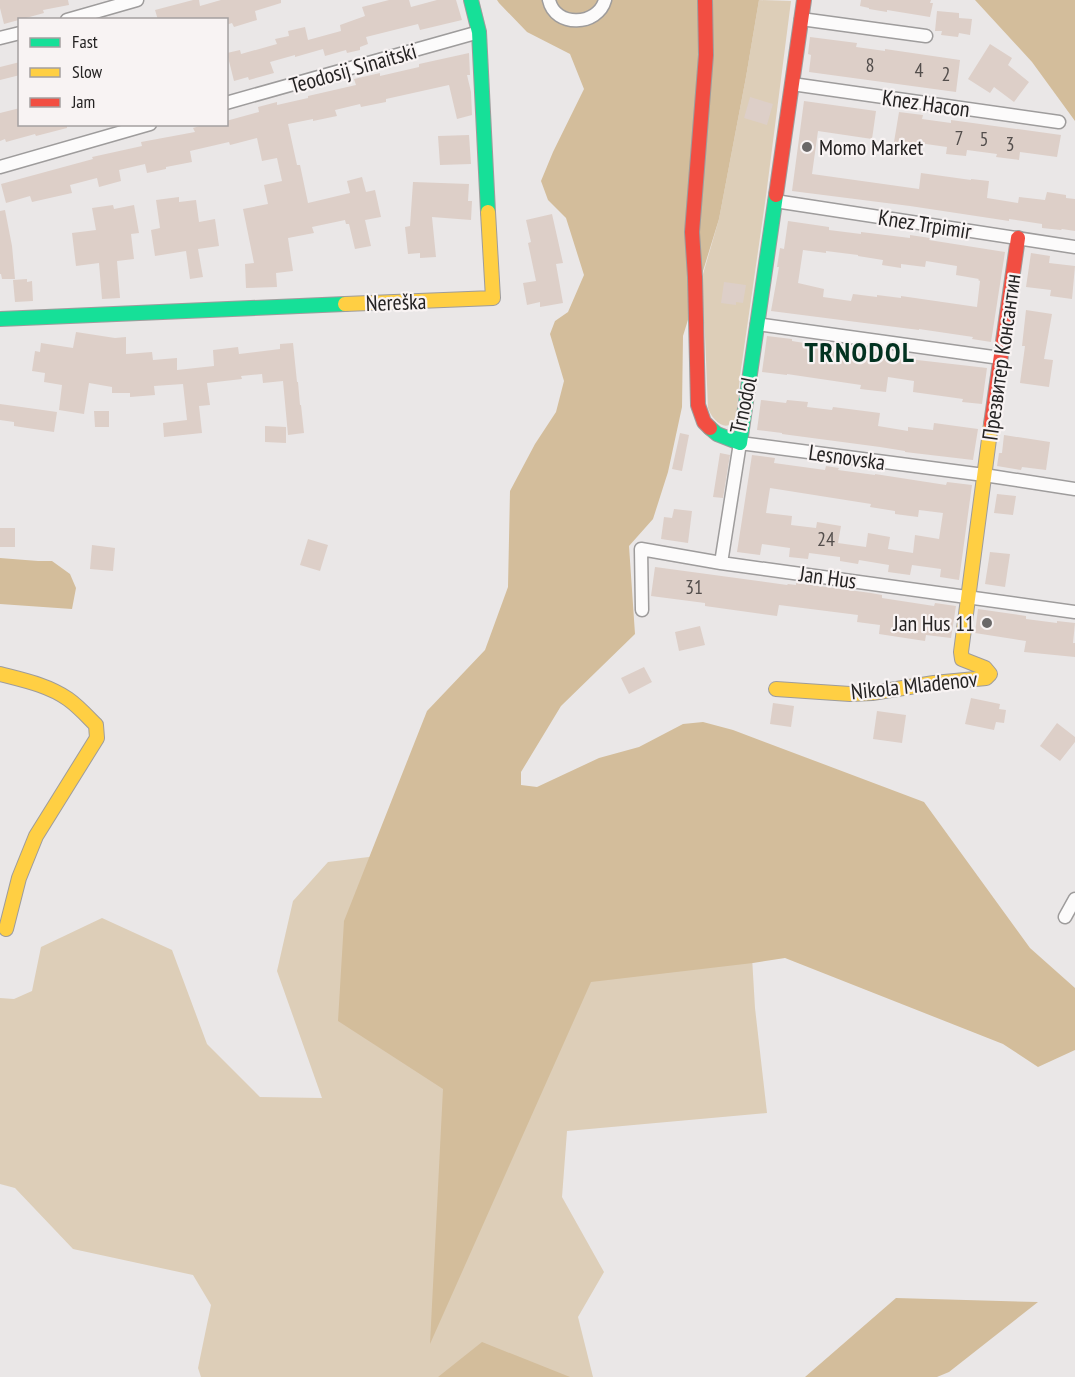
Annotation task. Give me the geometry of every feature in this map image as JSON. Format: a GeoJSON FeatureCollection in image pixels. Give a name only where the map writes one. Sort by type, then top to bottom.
{"type":"FeatureCollection","features":[{"type":"Feature","properties":{"kind":"street"},"geometry":{"type":"LineString","coordinates":[[74,18],[137,0]]}},
{"type":"Feature","properties":{"kind":"street","name":"Nereška"},"geometry":{"type":"LineString","coordinates":[[0,319],[493,298],[479,32],[471,0]]}},
{"type":"Feature","properties":{"kind":"street"},"geometry":{"type":"LineString","coordinates":[[549,0],[554,13],[571,20],[579,20],[596,15],[605,0]]}},
{"type":"Feature","properties":{"kind":"street","name":"Trnodol"},"geometry":{"type":"LineString","coordinates":[[705,0],[706,55],[692,232],[698,405],[704,422],[717,434],[740,443],[804,0]]}},
{"type":"Feature","properties":{"kind":"street"},"geometry":{"type":"LineString","coordinates":[[801,19],[926,36]]}},
{"type":"Feature","properties":{"kind":"street","name":"Teodosij Sinaitski"},"geometry":{"type":"LineString","coordinates":[[228,102],[479,32]]}},
{"type":"Feature","properties":{"kind":"street"},"geometry":{"type":"LineString","coordinates":[[0,38],[18,34]]}},
{"type":"Feature","properties":{"kind":"street","name":"Knez Hacon"},"geometry":{"type":"LineString","coordinates":[[792,84],[1059,122]]}},
{"type":"Feature","properties":{"kind":"street"},"geometry":{"type":"LineString","coordinates":[[0,166],[143,126]]}},
{"type":"Feature","properties":{"kind":"street","name":"Knez Trpimir"},"geometry":{"type":"LineString","coordinates":[[775,201],[1075,248]]}},
{"type":"Feature","properties":{"kind":"street","name":"Презвитер Консантин"},"geometry":{"type":"LineString","coordinates":[[968,597],[1018,238]]}},
{"type":"Feature","properties":{"kind":"street"},"geometry":{"type":"LineString","coordinates":[[758,324],[1000,358]]}},
{"type":"Feature","properties":{"kind":"street"},"geometry":{"type":"LineString","coordinates":[[721,562],[740,443]]}},
{"type":"Feature","properties":{"kind":"street","name":"Lesnovska"},"geometry":{"type":"LineString","coordinates":[[740,443],[1075,489]]}},
{"type":"Feature","properties":{"kind":"street","name":"Jan Hus"},"geometry":{"type":"LineString","coordinates":[[642,610],[641,549],[1075,612]]}},
{"type":"Feature","properties":{"kind":"street","name":"Nikola Mladenov"},"geometry":{"type":"LineString","coordinates":[[776,689],[850,694],[872,693],[934,683],[986,678],[990,674],[988,669],[962,659],[968,597]]}},
{"type":"Feature","properties":{"kind":"street"},"geometry":{"type":"LineString","coordinates":[[0,674],[60,694],[96,725],[97,738],[36,836],[20,878],[6,929]]}},
{"type":"Feature","properties":{"kind":"street"},"geometry":{"type":"LineString","coordinates":[[1065,917],[1075,899]]}},
{"type":"Feature","properties":{"kind":"shaded area"},"geometry":{"type":"Polygon","coordinates":[[[497,0],[759,0],[719,219],[683,336],[682,407],[668,472],[653,519],[629,546],[635,634],[561,706],[521,772],[521,785],[537,787],[599,758],[639,747],[683,724],[703,722],[733,730],[924,802],[1030,948],[1075,988],[1075,1050],[1038,1067],[1003,1044],[785,958],[591,982],[430,1344],[443,1089],[338,1021],[344,921],[427,711],[485,650],[508,587],[510,491],[535,444],[556,412],[564,381],[550,334],[555,321],[568,312],[584,275],[566,218],[548,200],[541,181],[584,89],[570,54],[527,32],[497,0]]]}},
{"type":"Feature","properties":{"kind":"shaded area"},"geometry":{"type":"Polygon","coordinates":[[[759,0],[791,1],[736,418],[732,423],[724,425],[716,421],[708,408],[701,281],[719,219],[759,0]]]}},
{"type":"Feature","properties":{"kind":"shaded area"},"geometry":{"type":"Polygon","coordinates":[[[975,0],[1075,0],[1075,121],[1032,62],[975,0]]]}},
{"type":"Feature","properties":{"kind":"shaded area"},"geometry":{"type":"Polygon","coordinates":[[[0,558],[52,561],[70,574],[76,588],[72,609],[0,604],[0,558]]]}},
{"type":"Feature","properties":{"kind":"shaded area"},"geometry":{"type":"Polygon","coordinates":[[[450,847],[748,889],[755,1008],[767,1113],[567,1131],[562,1197],[604,1272],[578,1317],[593,1377],[201,1377],[198,1368],[211,1305],[193,1275],[73,1249],[15,1188],[0,1184],[0,998],[14,999],[32,991],[41,947],[102,918],[172,950],[207,1044],[260,1097],[322,1098],[277,971],[293,901],[328,862],[450,847]]]}},
{"type":"Feature","properties":{"kind":"shaded area"},"geometry":{"type":"Polygon","coordinates":[[[896,1298],[1038,1302],[949,1372],[937,1377],[805,1377],[896,1298]]]}},
{"type":"Feature","properties":{"kind":"shaded area"},"geometry":{"type":"Polygon","coordinates":[[[482,1342],[570,1377],[438,1377],[482,1342]]]}},
{"type":"Feature","properties":{"kind":"building"},"geometry":{"type":"Polygon","coordinates":[[[0,0],[68,0],[69,5],[43,10],[44,13],[18,18],[18,20],[4,24],[0,0]]]}},
{"type":"Feature","properties":{"kind":"building"},"geometry":{"type":"Polygon","coordinates":[[[193,0],[199,0],[200,6],[221,0],[281,0],[281,3],[255,11],[257,20],[234,27],[232,23],[228,24],[228,18],[157,18],[155,10],[193,0]]]}},
{"type":"Feature","properties":{"kind":"building"},"geometry":{"type":"Polygon","coordinates":[[[389,0],[409,0],[411,7],[437,0],[456,0],[462,20],[420,30],[418,24],[366,37],[368,44],[360,47],[360,50],[347,53],[346,50],[325,56],[323,49],[295,57],[295,55],[270,62],[274,73],[249,80],[248,77],[234,81],[228,53],[240,50],[241,54],[277,44],[275,39],[289,36],[288,31],[305,27],[308,40],[341,31],[340,25],[365,16],[362,7],[389,0]]]}},
{"type":"Feature","properties":{"kind":"building"},"geometry":{"type":"Polygon","coordinates":[[[861,0],[931,0],[930,3],[933,3],[930,17],[869,9],[860,6],[861,0]]]}},
{"type":"Feature","properties":{"kind":"building"},"geometry":{"type":"Polygon","coordinates":[[[937,11],[959,13],[959,18],[972,19],[970,35],[959,33],[958,37],[941,35],[942,31],[935,31],[937,11]]]}},
{"type":"Feature","properties":{"kind":"building"},"geometry":{"type":"Polygon","coordinates":[[[810,37],[857,43],[856,47],[960,60],[956,92],[809,72],[810,37]]]}},
{"type":"Feature","properties":{"kind":"building"},"geometry":{"type":"Polygon","coordinates":[[[990,44],[1012,58],[1008,65],[1029,82],[1014,102],[994,87],[990,93],[968,79],[990,44]]]}},
{"type":"Feature","properties":{"kind":"building"},"geometry":{"type":"Polygon","coordinates":[[[469,53],[470,75],[467,75],[471,92],[472,115],[457,119],[449,85],[386,99],[386,102],[361,107],[360,104],[335,110],[337,116],[288,124],[308,203],[350,193],[347,181],[362,177],[366,192],[375,190],[381,217],[365,220],[371,246],[355,249],[349,224],[346,224],[345,220],[312,227],[314,233],[288,238],[293,271],[276,273],[277,287],[246,288],[245,264],[254,263],[243,209],[268,204],[264,185],[282,181],[277,158],[262,161],[257,138],[190,151],[192,162],[166,167],[166,169],[147,173],[145,164],[119,170],[121,181],[99,187],[97,178],[70,185],[72,193],[32,202],[30,196],[6,203],[1,184],[93,159],[92,157],[142,146],[141,142],[195,132],[193,128],[200,126],[228,126],[228,120],[259,112],[258,107],[308,98],[308,96],[356,85],[354,79],[419,67],[419,64],[469,53]]]}},
{"type":"Feature","properties":{"kind":"building"},"geometry":{"type":"Polygon","coordinates":[[[18,62],[18,76],[0,80],[0,67],[18,62]]]}},
{"type":"Feature","properties":{"kind":"building"},"geometry":{"type":"Polygon","coordinates":[[[750,97],[773,104],[767,125],[744,118],[750,97]]]}},
{"type":"Feature","properties":{"kind":"building"},"geometry":{"type":"Polygon","coordinates":[[[804,101],[876,111],[872,139],[818,131],[812,174],[919,189],[921,173],[989,181],[987,198],[1018,203],[1019,197],[1045,200],[1047,192],[1066,195],[1066,198],[1075,199],[1075,231],[1042,228],[1042,224],[1009,219],[1009,221],[792,191],[804,101]]]}},
{"type":"Feature","properties":{"kind":"building"},"geometry":{"type":"Polygon","coordinates":[[[18,108],[18,126],[67,126],[67,128],[6,142],[5,139],[0,141],[0,113],[18,108]]]}},
{"type":"Feature","properties":{"kind":"building"},"geometry":{"type":"Polygon","coordinates":[[[899,112],[923,115],[922,119],[951,123],[951,120],[1061,135],[1057,157],[1020,152],[1019,160],[967,150],[966,156],[946,154],[947,147],[894,142],[899,112]]]}},
{"type":"Feature","properties":{"kind":"building"},"geometry":{"type":"Polygon","coordinates":[[[469,135],[471,164],[440,165],[438,136],[469,135]]]}},
{"type":"Feature","properties":{"kind":"building"},"geometry":{"type":"Polygon","coordinates":[[[413,182],[469,184],[468,201],[472,201],[471,220],[432,217],[436,257],[420,258],[420,253],[408,254],[405,227],[410,226],[413,182]]]}},
{"type":"Feature","properties":{"kind":"building"},"geometry":{"type":"Polygon","coordinates":[[[179,197],[179,202],[196,200],[199,222],[215,219],[219,246],[198,249],[203,277],[190,279],[186,251],[155,256],[151,230],[160,228],[156,200],[179,197]]]}},
{"type":"Feature","properties":{"kind":"building"},"geometry":{"type":"Polygon","coordinates":[[[113,205],[114,209],[134,205],[139,233],[131,234],[134,259],[117,261],[120,298],[102,299],[99,263],[76,266],[72,233],[96,230],[92,208],[113,205]]]}},
{"type":"Feature","properties":{"kind":"building"},"geometry":{"type":"Polygon","coordinates":[[[5,210],[15,279],[2,279],[0,274],[0,211],[5,210]]]}},
{"type":"Feature","properties":{"kind":"building"},"geometry":{"type":"Polygon","coordinates":[[[552,214],[563,263],[556,264],[563,303],[540,307],[540,302],[527,305],[523,283],[536,281],[526,220],[552,214]]]}},
{"type":"Feature","properties":{"kind":"building"},"geometry":{"type":"Polygon","coordinates":[[[788,221],[861,234],[861,232],[910,238],[910,235],[1005,252],[991,342],[919,329],[771,311],[780,248],[784,249],[788,221]],[[803,250],[798,283],[824,289],[823,297],[851,301],[853,294],[901,298],[901,296],[977,307],[980,281],[956,275],[957,266],[926,261],[925,267],[901,264],[901,268],[882,265],[883,260],[858,255],[826,251],[826,253],[803,250]]]}},
{"type":"Feature","properties":{"kind":"building"},"geometry":{"type":"Polygon","coordinates":[[[1031,253],[1050,256],[1049,263],[1075,266],[1072,299],[1050,296],[1051,290],[1026,287],[1031,253]]]}},
{"type":"Feature","properties":{"kind":"building"},"geometry":{"type":"Polygon","coordinates":[[[27,279],[27,282],[32,281],[33,301],[15,302],[13,280],[27,279]]]}},
{"type":"Feature","properties":{"kind":"building"},"geometry":{"type":"Polygon","coordinates":[[[724,282],[746,285],[743,303],[736,302],[736,305],[721,303],[724,282]]]}},
{"type":"Feature","properties":{"kind":"building"},"geometry":{"type":"Polygon","coordinates":[[[1026,310],[1052,314],[1044,359],[1053,360],[1049,387],[1020,383],[1025,346],[1022,346],[1026,310]]]}},
{"type":"Feature","properties":{"kind":"building"},"geometry":{"type":"Polygon","coordinates":[[[76,332],[115,338],[126,337],[126,354],[152,352],[153,360],[177,358],[177,370],[214,366],[213,350],[238,347],[239,354],[280,349],[280,344],[293,343],[304,433],[288,435],[283,381],[263,383],[262,374],[207,383],[210,405],[199,406],[202,433],[164,437],[163,423],[187,420],[183,384],[154,386],[155,395],[130,397],[130,393],[112,393],[112,387],[89,383],[84,414],[59,410],[62,385],[44,382],[45,373],[32,371],[35,351],[40,352],[41,343],[73,348],[76,332]]]}},
{"type":"Feature","properties":{"kind":"building"},"geometry":{"type":"Polygon","coordinates":[[[767,336],[865,354],[866,351],[891,355],[891,357],[987,368],[982,404],[913,392],[914,381],[888,377],[886,392],[860,389],[861,385],[762,372],[767,336]]]}},
{"type":"Feature","properties":{"kind":"building"},"geometry":{"type":"Polygon","coordinates":[[[761,400],[786,403],[787,400],[808,402],[807,407],[832,410],[833,407],[880,413],[878,426],[908,431],[908,427],[933,430],[934,423],[978,429],[973,460],[757,430],[761,400]]]}},
{"type":"Feature","properties":{"kind":"building"},"geometry":{"type":"Polygon","coordinates":[[[0,404],[57,412],[54,432],[14,426],[14,422],[0,420],[0,404]]]}},
{"type":"Feature","properties":{"kind":"building"},"geometry":{"type":"Polygon","coordinates":[[[94,411],[109,411],[109,427],[95,427],[94,411]]]}},
{"type":"Feature","properties":{"kind":"building"},"geometry":{"type":"Polygon","coordinates":[[[265,426],[286,427],[286,443],[265,442],[265,426]]]}},
{"type":"Feature","properties":{"kind":"building"},"geometry":{"type":"Polygon","coordinates":[[[680,433],[689,435],[682,471],[672,469],[680,433]]]}},
{"type":"Feature","properties":{"kind":"building"},"geometry":{"type":"Polygon","coordinates":[[[1004,435],[1050,442],[1046,470],[1022,467],[1021,470],[997,466],[999,453],[1002,453],[1004,435]]]}},
{"type":"Feature","properties":{"kind":"building"},"geometry":{"type":"Polygon","coordinates":[[[720,453],[730,455],[723,498],[713,497],[720,453]]]}},
{"type":"Feature","properties":{"kind":"building"},"geometry":{"type":"Polygon","coordinates":[[[752,455],[775,458],[774,463],[825,470],[826,466],[839,468],[838,470],[946,485],[947,482],[972,485],[959,580],[940,577],[941,569],[912,565],[910,575],[888,572],[889,565],[859,560],[858,564],[840,561],[840,557],[809,553],[808,559],[789,557],[790,548],[762,544],[760,555],[737,552],[752,455]],[[770,488],[766,513],[792,516],[791,525],[816,528],[817,522],[841,526],[838,543],[866,547],[868,533],[890,537],[888,549],[913,553],[915,535],[939,539],[943,513],[919,510],[918,517],[895,514],[895,511],[870,507],[871,504],[770,488]]]}},
{"type":"Feature","properties":{"kind":"building"},"geometry":{"type":"Polygon","coordinates":[[[997,494],[1016,496],[1013,515],[994,513],[997,494]]]}},
{"type":"Feature","properties":{"kind":"building"},"geometry":{"type":"Polygon","coordinates":[[[674,509],[692,511],[688,543],[661,539],[664,517],[672,518],[674,509]]]}},
{"type":"Feature","properties":{"kind":"building"},"geometry":{"type":"Polygon","coordinates":[[[0,528],[15,528],[15,547],[0,547],[0,528]]]}},
{"type":"Feature","properties":{"kind":"building"},"geometry":{"type":"Polygon","coordinates":[[[308,539],[328,545],[320,571],[300,565],[308,539]]]}},
{"type":"Feature","properties":{"kind":"building"},"geometry":{"type":"Polygon","coordinates":[[[92,545],[115,548],[113,571],[90,569],[92,545]]]}},
{"type":"Feature","properties":{"kind":"building"},"geometry":{"type":"Polygon","coordinates":[[[990,552],[1010,554],[1005,587],[985,584],[990,552]]]}},
{"type":"Feature","properties":{"kind":"building"},"geometry":{"type":"Polygon","coordinates":[[[655,567],[787,585],[796,585],[796,583],[871,593],[882,595],[882,598],[934,606],[935,603],[956,606],[951,638],[926,635],[925,641],[879,634],[880,625],[857,622],[858,615],[779,605],[777,616],[651,596],[655,567]]]}},
{"type":"Feature","properties":{"kind":"building"},"geometry":{"type":"Polygon","coordinates":[[[978,609],[1026,616],[1026,619],[1075,623],[1073,643],[1075,643],[1075,657],[1024,652],[1026,641],[975,633],[978,609]]]}},
{"type":"Feature","properties":{"kind":"building"},"geometry":{"type":"Polygon","coordinates":[[[700,626],[705,645],[679,651],[675,632],[700,626]]]}},
{"type":"Feature","properties":{"kind":"building"},"geometry":{"type":"Polygon","coordinates":[[[644,667],[652,682],[629,694],[621,678],[644,667]]]}},
{"type":"Feature","properties":{"kind":"building"},"geometry":{"type":"Polygon","coordinates":[[[971,698],[1000,704],[999,709],[1006,710],[1004,723],[996,722],[994,730],[965,724],[971,698]]]}},
{"type":"Feature","properties":{"kind":"building"},"geometry":{"type":"Polygon","coordinates":[[[773,703],[794,706],[791,727],[770,724],[773,703]]]}},
{"type":"Feature","properties":{"kind":"building"},"geometry":{"type":"Polygon","coordinates":[[[877,711],[906,715],[902,743],[873,739],[877,711]]]}},
{"type":"Feature","properties":{"kind":"building"},"geometry":{"type":"Polygon","coordinates":[[[1057,723],[1075,737],[1075,742],[1060,761],[1040,746],[1057,723]]]}},
{"type":"Feature","properties":{"kind":"traffic: fast"},"geometry":{"type":"LineString","coordinates":[[471,0],[479,32],[488,212]]}},
{"type":"Feature","properties":{"kind":"traffic: fast"},"geometry":{"type":"LineString","coordinates":[[710,428],[717,434],[740,443],[776,195]]}},
{"type":"Feature","properties":{"kind":"traffic: fast"},"geometry":{"type":"LineString","coordinates":[[0,319],[345,304]]}},
{"type":"Feature","properties":{"kind":"traffic: slow"},"geometry":{"type":"LineString","coordinates":[[345,304],[493,298],[488,212]]}},
{"type":"Feature","properties":{"kind":"traffic: slow"},"geometry":{"type":"LineString","coordinates":[[776,689],[850,694],[872,693],[934,683],[986,678],[990,674],[985,668],[962,659],[961,652],[991,424]]}},
{"type":"Feature","properties":{"kind":"traffic: slow"},"geometry":{"type":"LineString","coordinates":[[0,674],[44,687],[68,699],[96,725],[97,738],[36,836],[19,878],[6,929]]}},
{"type":"Feature","properties":{"kind":"traffic: jam"},"geometry":{"type":"LineString","coordinates":[[705,0],[706,55],[692,232],[698,405],[704,422],[710,428]]}},
{"type":"Feature","properties":{"kind":"traffic: jam"},"geometry":{"type":"LineString","coordinates":[[776,195],[804,0]]}},
{"type":"Feature","properties":{"kind":"traffic: jam"},"geometry":{"type":"LineString","coordinates":[[991,424],[1018,238]]}},
{"type":"Feature","properties":{"kind":"place","name":"Momo Market"},"geometry":{"type":"Point","coordinates":[807,147]}},
{"type":"Feature","properties":{"kind":"place","name":"Jan Hus 11"},"geometry":{"type":"Point","coordinates":[987,623]}},
{"type":"Feature","properties":{"kind":"district","name":"TRNODOL"},"geometry":{"type":"Point","coordinates":[860,352]}}]}
